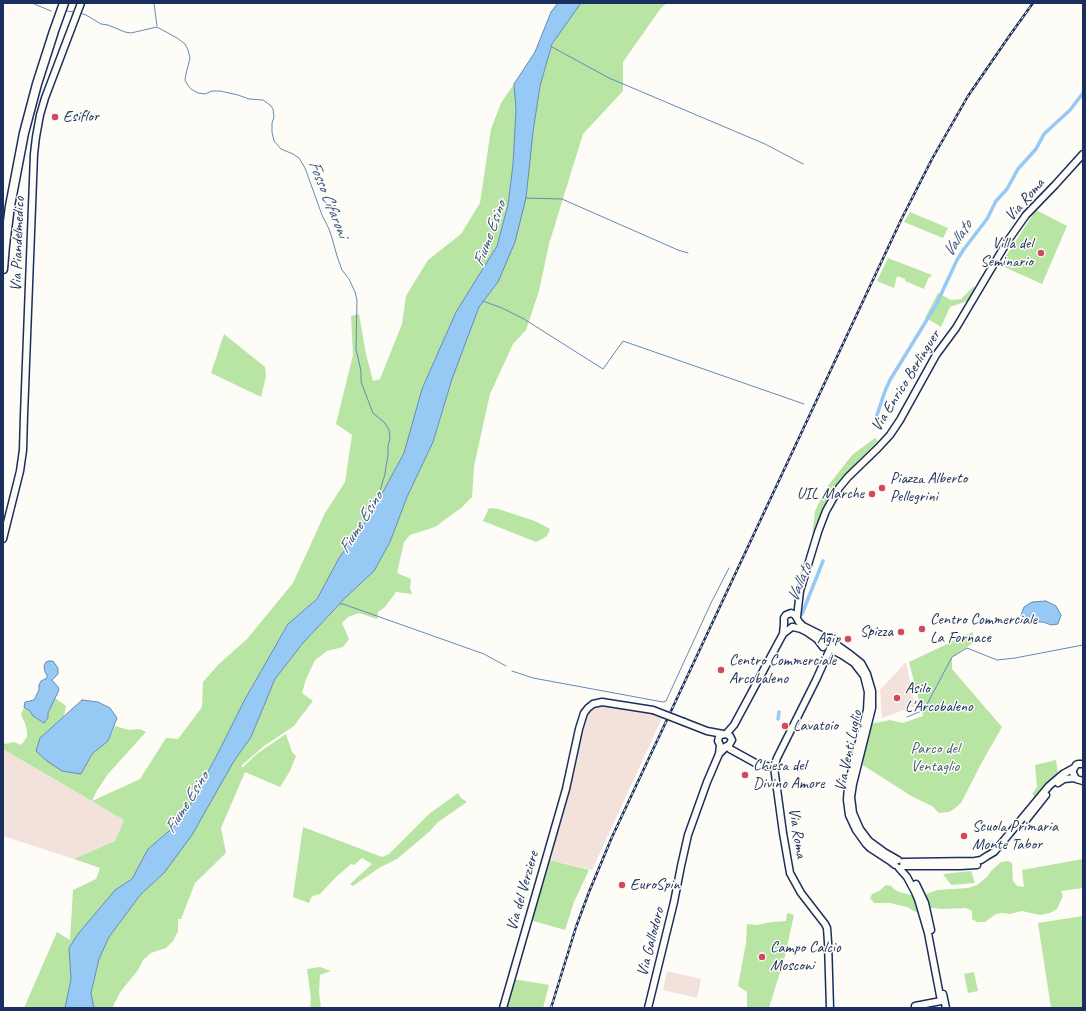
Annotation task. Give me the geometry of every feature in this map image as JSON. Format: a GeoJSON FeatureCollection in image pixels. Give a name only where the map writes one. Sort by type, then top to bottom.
{"type":"FeatureCollection","features":[{"type":"Feature","properties":{"kind":"highway"},"geometry":{"type":"LineString","coordinates":[[3,228],[20,133],[35,76],[59,3]]}},
{"type":"Feature","properties":{"kind":"highway"},"geometry":{"type":"LineString","coordinates":[[3,269],[10,206],[24,133],[37,84],[64,3]]}},
{"type":"Feature","properties":{"kind":"main road","name":"Via Piandelmedico"},"geometry":{"type":"LineString","coordinates":[[3,539],[20,471],[23,450],[34,154],[36,137],[45,98],[79,9]]}},
{"type":"Feature","properties":{"kind":"main road","name":"Via Roma"},"geometry":{"type":"LineString","coordinates":[[956,328],[1007,242],[1026,215],[1083,154]]}},
{"type":"Feature","properties":{"kind":"main road","name":"Via Enrico Berlinguer"},"geometry":{"type":"LineString","coordinates":[[797,618],[800,591],[818,532],[832,499],[848,477],[886,440],[900,420],[936,355],[956,328]]}},
{"type":"Feature","properties":{"kind":"main road","name":"Via Enrico Berlinguer"},"geometry":{"type":"LineString","coordinates":[[789,613],[800,591]]}},
{"type":"Feature","properties":{"kind":"main road"},"geometry":{"type":"LineString","coordinates":[[798,602],[799,615],[808,629]]}},
{"type":"Feature","properties":{"kind":"main road"},"geometry":{"type":"LineString","coordinates":[[707,731],[723,745],[759,765],[774,767],[830,649],[833,646],[834,643],[831,639],[801,625],[793,614],[789,613],[786,615],[784,618],[783,634],[739,717],[734,725],[719,737],[723,745]]}},
{"type":"Feature","properties":{"kind":"main road"},"geometry":{"type":"LineString","coordinates":[[783,634],[796,624],[797,618]]}},
{"type":"Feature","properties":{"kind":"main road"},"geometry":{"type":"LineString","coordinates":[[784,624],[788,627],[798,627],[817,639],[826,654],[824,662]]}},
{"type":"Feature","properties":{"kind":"main road"},"geometry":{"type":"LineString","coordinates":[[823,647],[823,641],[827,638]]}},
{"type":"Feature","properties":{"kind":"main road","name":"Via Venti Luglio"},"geometry":{"type":"LineString","coordinates":[[834,643],[852,655],[861,664],[870,679],[870,701],[862,738],[848,789],[847,800],[852,824],[870,848],[900,865],[909,877],[930,933]]}},
{"type":"Feature","properties":{"kind":"main road"},"geometry":{"type":"LineString","coordinates":[[823,647],[830,649]]}},
{"type":"Feature","properties":{"kind":"main road","name":"Via Venti Luglio"},"geometry":{"type":"LineString","coordinates":[[830,649],[854,663],[864,676],[870,691]]}},
{"type":"Feature","properties":{"kind":"main road","name":"Via del Verziere"},"geometry":{"type":"LineString","coordinates":[[503,1008],[566,789],[584,713],[593,704],[602,702],[653,710],[707,731]]}},
{"type":"Feature","properties":{"kind":"main road"},"geometry":{"type":"LineString","coordinates":[[723,745],[731,743],[739,717]]}},
{"type":"Feature","properties":{"kind":"main road"},"geometry":{"type":"LineString","coordinates":[[707,731],[729,735],[731,739]]}},
{"type":"Feature","properties":{"kind":"main road","name":"Via Gallodoro"},"geometry":{"type":"LineString","coordinates":[[648,1008],[674,902],[686,843],[707,782],[723,745]]}},
{"type":"Feature","properties":{"kind":"main road"},"geometry":{"type":"LineString","coordinates":[[900,865],[981,860],[994,852],[1049,786],[1078,764],[1083,764]]}},
{"type":"Feature","properties":{"kind":"main road","name":"Via Roma"},"geometry":{"type":"LineString","coordinates":[[774,767],[790,873],[801,893],[827,928],[830,1008]]}},
{"type":"Feature","properties":{"kind":"main road"},"geometry":{"type":"LineString","coordinates":[[1074,768],[1074,778]]}},
{"type":"Feature","properties":{"kind":"main road"},"geometry":{"type":"LineString","coordinates":[[900,865],[975,865],[990,860],[1002,848],[1052,788],[1064,778],[1074,778],[1082,782]]}},
{"type":"Feature","properties":{"kind":"main road"},"geometry":{"type":"LineString","coordinates":[[909,877],[914,866]]}},
{"type":"Feature","properties":{"kind":"main road"},"geometry":{"type":"LineString","coordinates":[[915,1007],[941,1000],[930,933]]}},
{"type":"Feature","properties":{"kind":"main road"},"geometry":{"type":"LineString","coordinates":[[930,933],[938,962],[946,1008]]}},
{"type":"Feature","properties":{"kind":"shaded area","name":"Asilo L'Arcobaleno"},"geometry":{"type":"Polygon","coordinates":[[[906,662],[915,706],[882,718],[880,690],[906,662]]]}},
{"type":"Feature","properties":{"kind":"shaded area"},"geometry":{"type":"Polygon","coordinates":[[[601,704],[649,711],[663,716],[592,870],[549,860],[584,719],[588,711],[593,706],[601,704]]]}},
{"type":"Feature","properties":{"kind":"shaded area"},"geometry":{"type":"Polygon","coordinates":[[[3,749],[124,820],[115,841],[74,859],[3,836],[3,749]]]}},
{"type":"Feature","properties":{"kind":"shaded area"},"geometry":{"type":"Polygon","coordinates":[[[667,971],[701,979],[697,998],[663,990],[667,971]]]}},
{"type":"Feature","properties":{"kind":"green space"},"geometry":{"type":"Polygon","coordinates":[[[581,3],[667,3],[661,8],[623,62],[623,91],[583,134],[549,244],[539,291],[526,330],[513,344],[490,394],[474,466],[472,497],[461,508],[435,527],[410,535],[404,542],[397,573],[411,579],[410,588],[412,594],[396,592],[385,607],[378,612],[377,619],[359,613],[348,617],[342,623],[349,639],[343,647],[327,651],[315,660],[306,679],[302,693],[313,701],[294,726],[264,746],[241,766],[243,767],[258,753],[286,734],[292,752],[296,756],[290,771],[280,787],[245,772],[221,828],[226,853],[195,883],[181,919],[178,919],[178,931],[173,941],[166,948],[151,953],[143,960],[138,970],[121,991],[113,1008],[94,1008],[91,993],[99,959],[109,937],[141,894],[164,873],[234,761],[251,737],[275,679],[303,643],[347,596],[374,571],[390,542],[407,497],[433,442],[452,379],[479,307],[498,282],[533,132],[540,86],[552,44],[581,3]]]}},
{"type":"Feature","properties":{"kind":"green space"},"geometry":{"type":"Polygon","coordinates":[[[514,84],[516,110],[513,164],[508,205],[497,246],[456,312],[422,389],[404,453],[371,514],[339,558],[317,599],[288,624],[244,701],[182,820],[148,849],[132,879],[115,890],[69,948],[71,979],[65,1008],[24,1008],[57,932],[70,940],[73,890],[96,879],[100,868],[74,859],[115,841],[124,820],[3,749],[3,742],[5,744],[14,742],[21,745],[27,737],[25,723],[21,715],[24,707],[30,711],[33,716],[44,723],[55,698],[66,706],[64,716],[40,738],[81,774],[92,754],[108,741],[115,726],[129,730],[140,729],[146,732],[108,774],[92,801],[140,779],[166,738],[178,739],[202,707],[203,682],[219,664],[247,639],[293,583],[325,513],[345,482],[352,435],[336,424],[353,355],[351,316],[359,314],[366,354],[373,381],[380,379],[402,324],[406,296],[428,260],[461,234],[480,203],[491,129],[501,103],[514,84]]]}},
{"type":"Feature","properties":{"kind":"green space"},"geometry":{"type":"Polygon","coordinates":[[[1036,210],[1067,226],[1042,284],[1000,265],[1036,210]]]}},
{"type":"Feature","properties":{"kind":"green space"},"geometry":{"type":"Polygon","coordinates":[[[910,212],[948,228],[943,238],[904,222],[910,212]]]}},
{"type":"Feature","properties":{"kind":"green space"},"geometry":{"type":"Polygon","coordinates":[[[888,258],[932,275],[928,279],[924,289],[897,276],[894,288],[877,281],[888,258]]]}},
{"type":"Feature","properties":{"kind":"green space"},"geometry":{"type":"Polygon","coordinates":[[[974,286],[975,288],[967,301],[950,307],[941,327],[925,318],[938,293],[951,300],[961,299],[974,286]]]}},
{"type":"Feature","properties":{"kind":"green space"},"geometry":{"type":"Polygon","coordinates":[[[224,334],[265,367],[266,376],[261,397],[211,373],[224,334]]]}},
{"type":"Feature","properties":{"kind":"green space"},"geometry":{"type":"Polygon","coordinates":[[[875,438],[878,441],[848,471],[827,499],[813,538],[815,511],[827,487],[852,455],[875,438]]]}},
{"type":"Feature","properties":{"kind":"green space"},"geometry":{"type":"Polygon","coordinates":[[[489,508],[498,509],[535,521],[550,529],[547,536],[536,542],[483,521],[489,508]]]}},
{"type":"Feature","properties":{"kind":"green space","name":"Parco del Ventaglio"},"geometry":{"type":"Polygon","coordinates":[[[973,632],[973,643],[952,657],[952,669],[1002,727],[961,803],[949,812],[939,813],[932,806],[913,797],[861,764],[870,724],[890,720],[903,723],[923,716],[909,662],[973,632]]]}},
{"type":"Feature","properties":{"kind":"green space"},"geometry":{"type":"Polygon","coordinates":[[[1056,760],[1058,774],[1036,797],[1032,794],[1037,787],[1035,765],[1056,760]]]}},
{"type":"Feature","properties":{"kind":"green space"},"geometry":{"type":"Polygon","coordinates":[[[458,793],[461,798],[467,802],[438,822],[429,832],[397,859],[379,868],[353,886],[350,884],[372,864],[362,858],[354,865],[351,864],[320,894],[312,896],[309,903],[293,897],[303,827],[382,857],[389,854],[429,814],[458,793]]]}},
{"type":"Feature","properties":{"kind":"green space"},"geometry":{"type":"Polygon","coordinates":[[[1083,859],[1083,888],[1061,891],[1063,896],[1057,909],[1050,913],[1040,915],[1022,911],[1010,914],[1002,913],[996,914],[985,922],[977,922],[972,919],[972,911],[966,908],[929,908],[926,894],[937,890],[968,888],[977,885],[1001,862],[1008,861],[1012,863],[1013,881],[1017,886],[1024,887],[1022,870],[1083,859]]]}},
{"type":"Feature","properties":{"kind":"green space"},"geometry":{"type":"Polygon","coordinates":[[[549,860],[589,870],[574,902],[565,930],[530,920],[549,860]]]}},
{"type":"Feature","properties":{"kind":"green space"},"geometry":{"type":"Polygon","coordinates":[[[971,871],[975,883],[951,885],[943,874],[971,871]]]}},
{"type":"Feature","properties":{"kind":"green space"},"geometry":{"type":"Polygon","coordinates":[[[886,885],[891,886],[899,892],[914,896],[918,911],[916,912],[907,907],[890,903],[874,903],[870,898],[872,894],[879,891],[886,885]]]}},
{"type":"Feature","properties":{"kind":"green space"},"geometry":{"type":"Polygon","coordinates":[[[787,913],[794,915],[785,956],[769,1008],[747,1008],[747,992],[738,986],[746,943],[747,924],[756,925],[786,921],[787,913]]]}},
{"type":"Feature","properties":{"kind":"green space"},"geometry":{"type":"Polygon","coordinates":[[[1083,916],[1083,1008],[1051,1008],[1038,923],[1083,916]]]}},
{"type":"Feature","properties":{"kind":"green space"},"geometry":{"type":"Polygon","coordinates":[[[320,967],[331,971],[320,975],[319,992],[321,1008],[310,1008],[311,999],[307,969],[320,967]]]}},
{"type":"Feature","properties":{"kind":"green space"},"geometry":{"type":"Polygon","coordinates":[[[974,972],[978,991],[968,993],[964,974],[974,972]]]}},
{"type":"Feature","properties":{"kind":"green space"},"geometry":{"type":"Polygon","coordinates":[[[513,979],[549,985],[543,1008],[505,1008],[513,979]]]}},
{"type":"Feature","properties":{"kind":"water"},"geometry":{"type":"Polygon","coordinates":[[[558,3],[581,3],[552,44],[540,86],[533,132],[526,198],[515,242],[498,282],[479,307],[452,379],[433,442],[407,497],[390,542],[374,571],[347,596],[303,643],[275,679],[251,737],[234,761],[192,835],[164,873],[141,894],[109,937],[99,959],[91,993],[94,1008],[65,1008],[71,979],[69,948],[78,934],[115,890],[132,879],[148,849],[182,820],[244,701],[288,624],[317,599],[339,558],[371,514],[404,453],[422,389],[456,312],[497,246],[508,205],[513,164],[516,110],[514,84],[535,52],[551,12],[558,3]]]}},
{"type":"Feature","properties":{"kind":"water"},"geometry":{"type":"Polygon","coordinates":[[[1046,601],[1056,606],[1061,615],[1058,624],[1051,625],[1043,622],[1022,620],[1021,615],[1024,607],[1032,602],[1046,601]]]}},
{"type":"Feature","properties":{"kind":"water"},"geometry":{"type":"Polygon","coordinates":[[[53,661],[58,668],[58,674],[52,680],[59,690],[48,713],[48,718],[44,723],[33,716],[30,711],[24,707],[25,702],[34,700],[39,690],[41,681],[47,678],[44,666],[46,662],[53,661]]]}},
{"type":"Feature","properties":{"kind":"water"},"geometry":{"type":"Polygon","coordinates":[[[82,700],[98,702],[110,708],[117,718],[108,741],[92,754],[81,774],[62,771],[47,761],[36,751],[40,738],[82,700]]]}},
{"type":"Feature","properties":{"kind":"waterway","name":"Fosso Cifaroni"},"geometry":{"type":"LineString","coordinates":[[32,3],[51,11]]}},
{"type":"Feature","properties":{"kind":"waterway"},"geometry":{"type":"LineString","coordinates":[[154,3],[157,26]]}},
{"type":"Feature","properties":{"kind":"waterway","name":"Fosso Cifaroni"},"geometry":{"type":"LineString","coordinates":[[66,11],[75,12]]}},
{"type":"Feature","properties":{"kind":"waterway","name":"Fosso Cifaroni"},"geometry":{"type":"LineString","coordinates":[[80,13],[101,24],[108,25],[125,32],[131,33],[157,27],[185,44],[190,58],[185,80],[191,89],[198,93],[205,94],[212,91],[220,91],[249,99],[263,100],[273,109],[274,117],[272,132],[274,141],[281,149],[299,158],[305,168],[322,215],[329,229],[342,270],[349,279],[355,292],[357,300],[356,349],[361,371],[361,382],[373,413],[385,423],[389,430],[390,438],[385,474],[379,500]]}},
{"type":"Feature","properties":{"kind":"waterway"},"geometry":{"type":"LineString","coordinates":[[552,47],[609,78],[765,144],[803,164]]}},
{"type":"Feature","properties":{"kind":"waterway","name":"Vallato"},"geometry":{"type":"LineString","coordinates":[[877,415],[890,380],[936,305],[957,260],[964,249],[987,219],[996,201],[1007,189],[1018,169],[1036,149],[1044,134],[1070,110],[1083,93]]}},
{"type":"Feature","properties":{"kind":"waterway"},"geometry":{"type":"LineString","coordinates":[[526,198],[562,199],[688,253]]}},
{"type":"Feature","properties":{"kind":"waterway"},"geometry":{"type":"LineString","coordinates":[[483,301],[502,308],[524,319],[603,369],[623,341],[804,404]]}},
{"type":"Feature","properties":{"kind":"waterway","name":"Vallato"},"geometry":{"type":"LineString","coordinates":[[802,614],[823,561]]}},
{"type":"Feature","properties":{"kind":"waterway"},"geometry":{"type":"LineString","coordinates":[[512,671],[533,678],[663,702],[666,701],[711,603],[729,568]]}},
{"type":"Feature","properties":{"kind":"waterway"},"geometry":{"type":"LineString","coordinates":[[340,604],[484,654],[506,666]]}},
{"type":"Feature","properties":{"kind":"waterway"},"geometry":{"type":"LineString","coordinates":[[907,717],[924,710],[952,657],[967,648],[997,660],[1083,645]]}},
{"type":"Feature","properties":{"kind":"waterway","name":"Vallato"},"geometry":{"type":"LineString","coordinates":[[778,719],[779,712]]}},
{"type":"Feature","properties":{"kind":"railway"},"geometry":{"type":"LineString","coordinates":[[551,1008],[576,927],[612,837],[901,220],[932,159],[968,96],[1033,3]]}},
{"type":"Feature","properties":{"kind":"place","name":"Esiflor"},"geometry":{"type":"Point","coordinates":[55,117]}},
{"type":"Feature","properties":{"kind":"place","name":"Villa del Seminario"},"geometry":{"type":"Point","coordinates":[1041,253]}},
{"type":"Feature","properties":{"kind":"place","name":"Piazza Alberto Pellegrini"},"geometry":{"type":"Point","coordinates":[882,488]}},
{"type":"Feature","properties":{"kind":"place","name":"UIL Marche"},"geometry":{"type":"Point","coordinates":[872,494]}},
{"type":"Feature","properties":{"kind":"place","name":"Centro Commerciale La Fornace"},"geometry":{"type":"Point","coordinates":[922,629]}},
{"type":"Feature","properties":{"kind":"place","name":"Spizza"},"geometry":{"type":"Point","coordinates":[901,632]}},
{"type":"Feature","properties":{"kind":"place","name":"Agip"},"geometry":{"type":"Point","coordinates":[848,639]}},
{"type":"Feature","properties":{"kind":"place","name":"Centro Commerciale Arcobaleno"},"geometry":{"type":"Point","coordinates":[721,670]}},
{"type":"Feature","properties":{"kind":"place","name":"Asilo L'Arcobaleno"},"geometry":{"type":"Point","coordinates":[897,698]}},
{"type":"Feature","properties":{"kind":"place","name":"Lavatoio"},"geometry":{"type":"Point","coordinates":[785,726]}},
{"type":"Feature","properties":{"kind":"place","name":"Chiesa del Divino Amore"},"geometry":{"type":"Point","coordinates":[745,775]}},
{"type":"Feature","properties":{"kind":"place","name":"Scuola Primaria Monte Tabor"},"geometry":{"type":"Point","coordinates":[964,836]}},
{"type":"Feature","properties":{"kind":"place","name":"EuroSpin"},"geometry":{"type":"Point","coordinates":[622,885]}},
{"type":"Feature","properties":{"kind":"place","name":"Campo Calcio Mosconi"},"geometry":{"type":"Point","coordinates":[762,957]}},
{"type":"Feature","properties":{"kind":"water label","name":"Fiume Esino"},"geometry":{"type":"Point","coordinates":[490,234]}},
{"type":"Feature","properties":{"kind":"water label","name":"Fiume Esino"},"geometry":{"type":"Point","coordinates":[361,523]}},
{"type":"Feature","properties":{"kind":"water label","name":"Fiume Esino"},"geometry":{"type":"Point","coordinates":[187,803]}}]}
